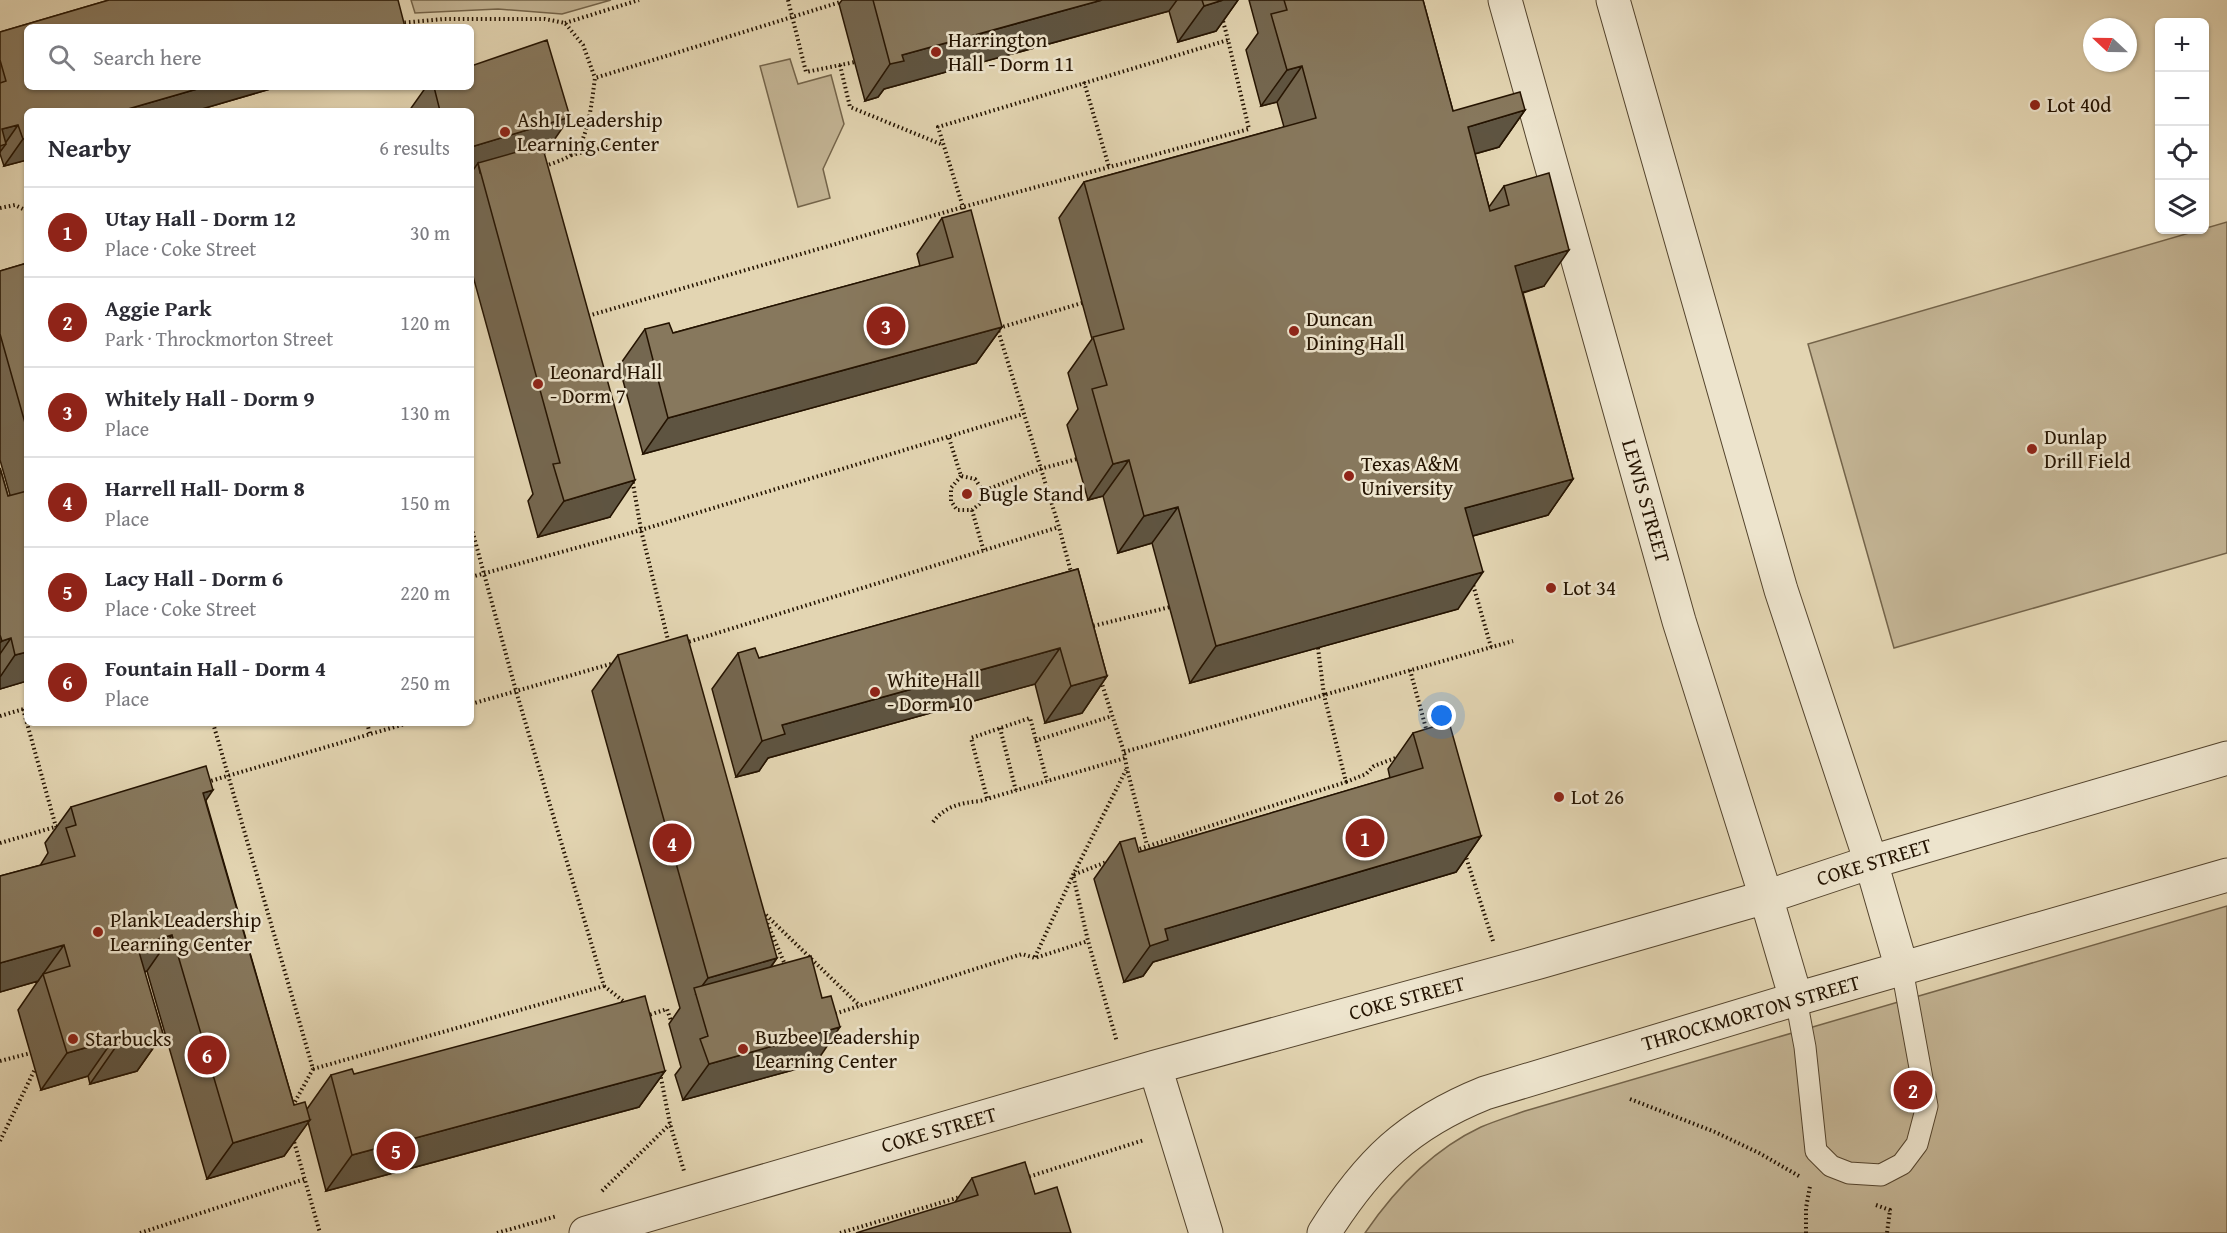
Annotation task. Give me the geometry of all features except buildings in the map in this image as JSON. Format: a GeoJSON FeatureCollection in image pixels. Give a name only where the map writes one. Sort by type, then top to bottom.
{"type":"FeatureCollection","features":[{"type":"Feature","properties":{"kind":"street","name":"LEWIS STREET"},"geometry":{"type":"LineString","coordinates":[[1505,0],[1679,621],[1796,999]]}},
{"type":"Feature","properties":{"kind":"street"},"geometry":{"type":"LineString","coordinates":[[1613,0],[1781,590],[1871,862],[1902,969]]}},
{"type":"Feature","properties":{"kind":"street","name":"COKE STREET"},"geometry":{"type":"LineString","coordinates":[[574,1224],[693,1202],[1155,1067],[1550,959],[1766,897],[1871,862],[2227,758]]}},
{"type":"Feature","properties":{"kind":"street","name":"THROCKMORTON STREET"},"geometry":{"type":"LineString","coordinates":[[1324,1233],[1369,1171],[1399,1142],[1442,1111],[1508,1084],[2227,875]]}},
{"type":"Feature","properties":{"kind":"street"},"geometry":{"type":"LineString","coordinates":[[1155,1067],[1206,1233]]}},
{"type":"Feature","properties":{"kind":"lane"},"geometry":{"type":"LineString","coordinates":[[1796,999],[1805,1047],[1816,1151],[1831,1166],[1849,1173],[1881,1176],[1902,1164],[1917,1144],[1927,1106],[1902,969]]}},
{"type":"Feature","properties":{"kind":"path"},"geometry":{"type":"LineString","coordinates":[[396,24],[444,19],[544,19],[565,23],[639,0]]}},
{"type":"Feature","properties":{"kind":"path"},"geometry":{"type":"LineString","coordinates":[[788,0],[806,72],[855,62]]}},
{"type":"Feature","properties":{"kind":"path"},"geometry":{"type":"LineString","coordinates":[[595,78],[847,0]]}},
{"type":"Feature","properties":{"kind":"path"},"geometry":{"type":"LineString","coordinates":[[581,318],[963,207],[1249,129],[1220,10]]}},
{"type":"Feature","properties":{"kind":"path"},"geometry":{"type":"LineString","coordinates":[[565,23],[583,45],[595,78],[589,116],[580,145],[571,155]]}},
{"type":"Feature","properties":{"kind":"path"},"geometry":{"type":"LineString","coordinates":[[966,218],[938,127],[1228,40]]}},
{"type":"Feature","properties":{"kind":"path"},"geometry":{"type":"LineString","coordinates":[[840,65],[850,107],[944,145]]}},
{"type":"Feature","properties":{"kind":"path"},"geometry":{"type":"LineString","coordinates":[[1084,82],[1109,167]]}},
{"type":"Feature","properties":{"kind":"path"},"geometry":{"type":"LineString","coordinates":[[537,169],[571,155],[612,146]]}},
{"type":"Feature","properties":{"kind":"path"},"geometry":{"type":"LineString","coordinates":[[1171,150],[1175,161]]}},
{"type":"Feature","properties":{"kind":"path"},"geometry":{"type":"LineString","coordinates":[[0,208],[15,205],[24,210]]}},
{"type":"Feature","properties":{"kind":"path"},"geometry":{"type":"LineString","coordinates":[[997,329],[1082,303]]}},
{"type":"Feature","properties":{"kind":"path"},"geometry":{"type":"LineString","coordinates":[[994,318],[1059,527],[1074,583]]}},
{"type":"Feature","properties":{"kind":"path"},"geometry":{"type":"LineString","coordinates":[[474,576],[641,530],[1023,414]]}},
{"type":"Feature","properties":{"kind":"path"},"geometry":{"type":"LineString","coordinates":[[949,438],[961,476]]}},
{"type":"Feature","properties":{"kind":"path"},"geometry":{"type":"LineString","coordinates":[[983,491],[1040,469],[1077,459]]}},
{"type":"Feature","properties":{"kind":"path"},"geometry":{"type":"LineString","coordinates":[[631,470],[641,530],[670,648],[1059,527]]}},
{"type":"Feature","properties":{"kind":"path"},"geometry":{"type":"LineString","coordinates":[[961,476],[975,479],[983,491],[982,502],[972,510],[957,510],[951,501],[951,488],[961,476]]}},
{"type":"Feature","properties":{"kind":"path"},"geometry":{"type":"LineString","coordinates":[[972,510],[984,552]]}},
{"type":"Feature","properties":{"kind":"path"},"geometry":{"type":"LineString","coordinates":[[474,536],[516,691],[604,986],[635,1011]]}},
{"type":"Feature","properties":{"kind":"path"},"geometry":{"type":"LineString","coordinates":[[1469,571],[1491,647]]}},
{"type":"Feature","properties":{"kind":"path"},"geometry":{"type":"LineString","coordinates":[[1085,628],[1170,607]]}},
{"type":"Feature","properties":{"kind":"path"},"geometry":{"type":"LineString","coordinates":[[1124,752],[1513,641]]}},
{"type":"Feature","properties":{"kind":"path"},"geometry":{"type":"LineString","coordinates":[[686,643],[688,654]]}},
{"type":"Feature","properties":{"kind":"path"},"geometry":{"type":"LineString","coordinates":[[1317,648],[1324,695],[1346,782]]}},
{"type":"Feature","properties":{"kind":"path"},"geometry":{"type":"LineString","coordinates":[[474,703],[625,660]]}},
{"type":"Feature","properties":{"kind":"path"},"geometry":{"type":"LineString","coordinates":[[1410,670],[1427,734]]}},
{"type":"Feature","properties":{"kind":"path"},"geometry":{"type":"LineString","coordinates":[[1099,672],[1124,752],[1126,770],[1147,845]]}},
{"type":"Feature","properties":{"kind":"path"},"geometry":{"type":"LineString","coordinates":[[0,716],[24,709]]}},
{"type":"Feature","properties":{"kind":"path"},"geometry":{"type":"LineString","coordinates":[[1035,741],[1112,716]]}},
{"type":"Feature","properties":{"kind":"path"},"geometry":{"type":"LineString","coordinates":[[987,798],[971,738],[1030,718],[1047,782]]}},
{"type":"Feature","properties":{"kind":"path"},"geometry":{"type":"LineString","coordinates":[[29,726],[56,827]]}},
{"type":"Feature","properties":{"kind":"path"},"geometry":{"type":"LineString","coordinates":[[214,726],[313,1069],[287,1117]]}},
{"type":"Feature","properties":{"kind":"path"},"geometry":{"type":"LineString","coordinates":[[368,726],[370,734]]}},
{"type":"Feature","properties":{"kind":"path"},"geometry":{"type":"LineString","coordinates":[[201,784],[398,726]]}},
{"type":"Feature","properties":{"kind":"path"},"geometry":{"type":"LineString","coordinates":[[1000,728],[1016,790]]}},
{"type":"Feature","properties":{"kind":"path"},"geometry":{"type":"LineString","coordinates":[[1126,854],[1147,845],[1346,782],[1366,774],[1374,766],[1408,753]]}},
{"type":"Feature","properties":{"kind":"path"},"geometry":{"type":"LineString","coordinates":[[933,822],[939,813],[963,803],[1047,782],[1125,758]]}},
{"type":"Feature","properties":{"kind":"path"},"geometry":{"type":"LineString","coordinates":[[1035,958],[1073,875],[1126,770]]}},
{"type":"Feature","properties":{"kind":"path"},"geometry":{"type":"LineString","coordinates":[[0,843],[67,824]]}},
{"type":"Feature","properties":{"kind":"path"},"geometry":{"type":"LineString","coordinates":[[1462,845],[1494,945]]}},
{"type":"Feature","properties":{"kind":"path"},"geometry":{"type":"LineString","coordinates":[[1073,875],[1116,858]]}},
{"type":"Feature","properties":{"kind":"path"},"geometry":{"type":"LineString","coordinates":[[1073,875],[1088,942],[1119,1049]]}},
{"type":"Feature","properties":{"kind":"path"},"geometry":{"type":"LineString","coordinates":[[757,906],[860,1006]]}},
{"type":"Feature","properties":{"kind":"path"},"geometry":{"type":"LineString","coordinates":[[764,913],[789,973]]}},
{"type":"Feature","properties":{"kind":"path"},"geometry":{"type":"LineString","coordinates":[[829,1015],[1022,954],[1035,958],[1088,942]]}},
{"type":"Feature","properties":{"kind":"path"},"geometry":{"type":"LineString","coordinates":[[313,1069],[604,986]]}},
{"type":"Feature","properties":{"kind":"path"},"geometry":{"type":"LineString","coordinates":[[645,1019],[643,1017],[667,1009],[673,1025]]}},
{"type":"Feature","properties":{"kind":"path"},"geometry":{"type":"LineString","coordinates":[[0,1062],[31,1053]]}},
{"type":"Feature","properties":{"kind":"path"},"geometry":{"type":"LineString","coordinates":[[0,1141],[35,1069]]}},
{"type":"Feature","properties":{"kind":"path"},"geometry":{"type":"LineString","coordinates":[[660,1071],[670,1124],[693,1202]]}},
{"type":"Feature","properties":{"kind":"path"},"geometry":{"type":"LineString","coordinates":[[1630,1100],[1715,1132],[1759,1153],[1811,1183],[1806,1208],[1806,1233]]}},
{"type":"Feature","properties":{"kind":"path"},"geometry":{"type":"LineString","coordinates":[[600,1193],[670,1124]]}},
{"type":"Feature","properties":{"kind":"path"},"geometry":{"type":"LineString","coordinates":[[290,1127],[320,1233]]}},
{"type":"Feature","properties":{"kind":"path"},"geometry":{"type":"LineString","coordinates":[[1014,1181],[1147,1139]]}},
{"type":"Feature","properties":{"kind":"path"},"geometry":{"type":"LineString","coordinates":[[140,1233],[305,1179]]}},
{"type":"Feature","properties":{"kind":"path"},"geometry":{"type":"LineString","coordinates":[[840,1233],[970,1194]]}},
{"type":"Feature","properties":{"kind":"path"},"geometry":{"type":"LineString","coordinates":[[1867,1202],[1890,1210],[1887,1233]]}},
{"type":"Feature","properties":{"kind":"path"},"geometry":{"type":"LineString","coordinates":[[497,1233],[574,1224]]}},
{"type":"Feature","properties":{"kind":"shaded area"},"geometry":{"type":"Polygon","coordinates":[[[411,0],[611,0],[562,14],[498,9],[415,13],[411,0]]]}},
{"type":"Feature","properties":{"kind":"shaded area"},"geometry":{"type":"Polygon","coordinates":[[[790,59],[798,84],[831,75],[844,124],[823,169],[830,198],[798,207],[760,66],[790,59]]]}},
{"type":"Feature","properties":{"kind":"shaded area","name":"Dunlap Drill Field"},"geometry":{"type":"Polygon","coordinates":[[[2227,222],[2227,553],[1894,648],[1808,344],[2186,234],[2209,234],[2209,227],[2227,222]]]}},
{"type":"Feature","properties":{"kind":"shaded area"},"geometry":{"type":"Polygon","coordinates":[[[2227,906],[2227,1233],[1365,1233],[1389,1201],[1416,1172],[1446,1147],[1481,1127],[1525,1111],[2227,906]]]}},
{"type":"Feature","properties":{"kind":"place","name":"Harrington Hall - Dorm 11"},"geometry":{"type":"Point","coordinates":[936,52]}},
{"type":"Feature","properties":{"kind":"place","name":"Lot 40d"},"geometry":{"type":"Point","coordinates":[2035,105]}},
{"type":"Feature","properties":{"kind":"place","name":"Ash I Leadership Learning Center"},"geometry":{"type":"Point","coordinates":[505,132]}},
{"type":"Feature","properties":{"kind":"place","name":"Whitely Hall - Dorm 9"},"geometry":{"type":"Point","coordinates":[886,326]}},
{"type":"Feature","properties":{"kind":"place","name":"Duncan Dining Hall"},"geometry":{"type":"Point","coordinates":[1294,331]}},
{"type":"Feature","properties":{"kind":"place","name":"Leonard Hall - Dorm 7"},"geometry":{"type":"Point","coordinates":[538,384]}},
{"type":"Feature","properties":{"kind":"place","name":"Dunlap Drill Field"},"geometry":{"type":"Point","coordinates":[2032,449]}},
{"type":"Feature","properties":{"kind":"place","name":"Texas A&M University"},"geometry":{"type":"Point","coordinates":[1349,476]}},
{"type":"Feature","properties":{"kind":"place","name":"Bugle Stand"},"geometry":{"type":"Point","coordinates":[967,494]}},
{"type":"Feature","properties":{"kind":"place","name":"Lot 34"},"geometry":{"type":"Point","coordinates":[1551,588]}},
{"type":"Feature","properties":{"kind":"place","name":"White Hall - Dorm 10"},"geometry":{"type":"Point","coordinates":[875,692]}},
{"type":"Feature","properties":{"kind":"place","name":"Lot 26"},"geometry":{"type":"Point","coordinates":[1559,797]}},
{"type":"Feature","properties":{"kind":"place","name":"Utay Hall - Dorm 12"},"geometry":{"type":"Point","coordinates":[1365,838]}},
{"type":"Feature","properties":{"kind":"place","name":"Harrell Hall- Dorm 8"},"geometry":{"type":"Point","coordinates":[672,843]}},
{"type":"Feature","properties":{"kind":"place","name":"Plank Leadership Learning Center"},"geometry":{"type":"Point","coordinates":[98,932]}},
{"type":"Feature","properties":{"kind":"place","name":"Starbucks"},"geometry":{"type":"Point","coordinates":[73,1039]}},
{"type":"Feature","properties":{"kind":"place","name":"Buzbee Leadership Learning Center"},"geometry":{"type":"Point","coordinates":[743,1049]}},
{"type":"Feature","properties":{"kind":"place","name":"Fountain Hall - Dorm 4"},"geometry":{"type":"Point","coordinates":[207,1055]}},
{"type":"Feature","properties":{"kind":"place","name":"Aggie Park"},"geometry":{"type":"Point","coordinates":[1913,1090]}},
{"type":"Feature","properties":{"kind":"place","name":"Lacy Hall - Dorm 6"},"geometry":{"type":"Point","coordinates":[396,1151]}}]}
